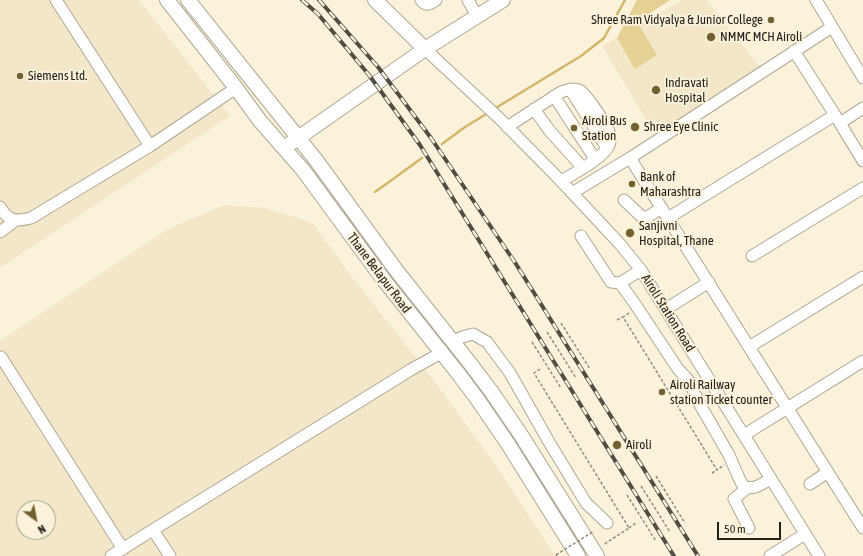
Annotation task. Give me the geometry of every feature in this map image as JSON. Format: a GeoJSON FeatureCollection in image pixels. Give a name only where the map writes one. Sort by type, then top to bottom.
{"type":"FeatureCollection","features":[{"type":"Feature","properties":{"kind":"main road","name":"Thane Belapur Road"},"geometry":{"type":"LineString","coordinates":[[167,0],[260,121],[303,170],[383,279],[478,400],[508,444],[578,556]]}},
{"type":"Feature","properties":{"kind":"main road","name":"Thane Belapur Road"},"geometry":{"type":"LineString","coordinates":[[188,0],[316,160],[396,270],[491,391],[600,551]]}},
{"type":"Feature","properties":{"kind":"main road"},"geometry":{"type":"LineString","coordinates":[[375,0],[424,49]]}},
{"type":"Feature","properties":{"kind":"main road"},"geometry":{"type":"LineString","coordinates":[[284,148],[424,49],[503,0]]}},
{"type":"Feature","properties":{"kind":"street"},"geometry":{"type":"LineString","coordinates":[[56,0],[150,146]]}},
{"type":"Feature","properties":{"kind":"street"},"geometry":{"type":"LineString","coordinates":[[421,0],[426,5],[436,0]]}},
{"type":"Feature","properties":{"kind":"street"},"geometry":{"type":"LineString","coordinates":[[468,0],[477,16]]}},
{"type":"Feature","properties":{"kind":"street"},"geometry":{"type":"LineString","coordinates":[[816,0],[863,78]]}},
{"type":"Feature","properties":{"kind":"street"},"geometry":{"type":"LineString","coordinates":[[572,193],[630,158],[832,26]]}},
{"type":"Feature","properties":{"kind":"street","name":"Airoli Station Road"},"geometry":{"type":"LineString","coordinates":[[424,49],[499,118],[619,243],[641,270],[819,556]]}},
{"type":"Feature","properties":{"kind":"street"},"geometry":{"type":"LineString","coordinates":[[794,51],[863,161]]}},
{"type":"Feature","properties":{"kind":"street"},"geometry":{"type":"LineString","coordinates":[[0,207],[10,218],[23,220],[31,218],[150,146],[236,88]]}},
{"type":"Feature","properties":{"kind":"street"},"geometry":{"type":"LineString","coordinates":[[507,127],[561,92],[570,89],[580,90],[587,97],[606,125],[610,136],[610,144],[604,152],[583,168],[560,181]]}},
{"type":"Feature","properties":{"kind":"street"},"geometry":{"type":"LineString","coordinates":[[554,96],[595,159]]}},
{"type":"Feature","properties":{"kind":"street"},"geometry":{"type":"LineString","coordinates":[[668,218],[838,119],[863,108]]}},
{"type":"Feature","properties":{"kind":"street"},"geometry":{"type":"LineString","coordinates":[[534,109],[549,130],[583,168]]}},
{"type":"Feature","properties":{"kind":"street"},"geometry":{"type":"LineString","coordinates":[[630,158],[787,408],[861,522]]}},
{"type":"Feature","properties":{"kind":"street"},"geometry":{"type":"LineString","coordinates":[[752,256],[863,188]]}},
{"type":"Feature","properties":{"kind":"street"},"geometry":{"type":"LineString","coordinates":[[624,200],[642,217],[647,218],[662,208]]}},
{"type":"Feature","properties":{"kind":"street"},"geometry":{"type":"LineString","coordinates":[[0,232],[16,220]]}},
{"type":"Feature","properties":{"kind":"street"},"geometry":{"type":"LineString","coordinates":[[582,236],[611,282],[620,283],[641,270]]}},
{"type":"Feature","properties":{"kind":"street"},"geometry":{"type":"LineString","coordinates":[[749,348],[863,277]]}},
{"type":"Feature","properties":{"kind":"street"},"geometry":{"type":"LineString","coordinates":[[666,309],[709,282]]}},
{"type":"Feature","properties":{"kind":"street"},"geometry":{"type":"LineString","coordinates":[[620,283],[678,369],[689,381],[699,403],[731,460],[738,478],[747,488]]}},
{"type":"Feature","properties":{"kind":"street"},"geometry":{"type":"LineString","coordinates":[[454,342],[462,337],[473,334],[487,342],[510,373],[586,503],[607,524]]}},
{"type":"Feature","properties":{"kind":"street"},"geometry":{"type":"LineString","coordinates":[[111,556],[406,373],[441,353]]}},
{"type":"Feature","properties":{"kind":"street"},"geometry":{"type":"LineString","coordinates":[[1,357],[123,549]]}},
{"type":"Feature","properties":{"kind":"street"},"geometry":{"type":"LineString","coordinates":[[744,435],[863,360]]}},
{"type":"Feature","properties":{"kind":"street"},"geometry":{"type":"LineString","coordinates":[[810,484],[828,472]]}},
{"type":"Feature","properties":{"kind":"street"},"geometry":{"type":"LineString","coordinates":[[749,528],[734,499],[747,488],[756,487],[771,479]]}},
{"type":"Feature","properties":{"kind":"street"},"geometry":{"type":"LineString","coordinates":[[153,530],[170,556]]}},
{"type":"Feature","properties":{"kind":"street"},"geometry":{"type":"LineString","coordinates":[[770,556],[805,534]]}},
{"type":"Feature","properties":{"kind":"path"},"geometry":{"type":"LineString","coordinates":[[617,320],[638,308]]}},
{"type":"Feature","properties":{"kind":"path"},"geometry":{"type":"LineString","coordinates":[[623,317],[717,470]]}},
{"type":"Feature","properties":{"kind":"path"},"geometry":{"type":"LineString","coordinates":[[561,323],[590,369]]}},
{"type":"Feature","properties":{"kind":"path"},"geometry":{"type":"LineString","coordinates":[[547,332],[576,378]]}},
{"type":"Feature","properties":{"kind":"path"},"geometry":{"type":"LineString","coordinates":[[532,342],[561,388]]}},
{"type":"Feature","properties":{"kind":"path"},"geometry":{"type":"LineString","coordinates":[[540,369],[534,373],[629,528]]}},
{"type":"Feature","properties":{"kind":"path"},"geometry":{"type":"LineString","coordinates":[[712,473],[731,460]]}},
{"type":"Feature","properties":{"kind":"path"},"geometry":{"type":"LineString","coordinates":[[656,476],[685,522]]}},
{"type":"Feature","properties":{"kind":"path"},"geometry":{"type":"LineString","coordinates":[[641,486],[670,532]]}},
{"type":"Feature","properties":{"kind":"path"},"geometry":{"type":"LineString","coordinates":[[627,495],[656,541]]}},
{"type":"Feature","properties":{"kind":"path"},"geometry":{"type":"LineString","coordinates":[[600,551],[636,523]]}},
{"type":"Feature","properties":{"kind":"path"},"geometry":{"type":"LineString","coordinates":[[557,555],[594,531]]}},
{"type":"Feature","properties":{"kind":"shaded area"},"geometry":{"type":"Polygon","coordinates":[[[0,0],[139,0],[230,116],[0,268],[0,0]]]}},
{"type":"Feature","properties":{"kind":"shaded area"},"geometry":{"type":"Polygon","coordinates":[[[637,0],[670,0],[637,22],[657,55],[635,69],[617,38],[637,0]]]}},
{"type":"Feature","properties":{"kind":"shaded area"},"geometry":{"type":"Polygon","coordinates":[[[682,0],[706,0],[761,68],[658,139],[602,46],[682,0]]]}},
{"type":"Feature","properties":{"kind":"shaded area"},"geometry":{"type":"Polygon","coordinates":[[[224,205],[265,208],[313,223],[345,268],[435,382],[497,467],[555,556],[0,556],[0,341],[168,229],[224,205]]]}},
{"type":"Feature","properties":{"kind":"waterway"},"geometry":{"type":"LineString","coordinates":[[494,109],[581,56],[604,38],[625,0]]}},
{"type":"Feature","properties":{"kind":"waterway"},"geometry":{"type":"LineString","coordinates":[[442,144],[465,127],[488,113]]}},
{"type":"Feature","properties":{"kind":"waterway"},"geometry":{"type":"LineString","coordinates":[[375,192],[422,158]]}},
{"type":"Feature","properties":{"kind":"railway"},"geometry":{"type":"LineString","coordinates":[[302,0],[318,14],[369,75],[420,145],[674,556]]}},
{"type":"Feature","properties":{"kind":"railway"},"geometry":{"type":"LineString","coordinates":[[319,0],[378,67],[431,138],[516,264],[698,556]]}},
{"type":"Feature","properties":{"kind":"place","name":"Shree Ram Vidyalya & Junior College"},"geometry":{"type":"Point","coordinates":[771,20]}},
{"type":"Feature","properties":{"kind":"place","name":"NMMC MCH Airoli"},"geometry":{"type":"Point","coordinates":[711,37]}},
{"type":"Feature","properties":{"kind":"place","name":"Siemens Ltd."},"geometry":{"type":"Point","coordinates":[20,76]}},
{"type":"Feature","properties":{"kind":"place","name":"Indravati Hospital"},"geometry":{"type":"Point","coordinates":[656,90]}},
{"type":"Feature","properties":{"kind":"place","name":"Shree Eye Clinic"},"geometry":{"type":"Point","coordinates":[635,127]}},
{"type":"Feature","properties":{"kind":"place","name":"Airoli Bus Station"},"geometry":{"type":"Point","coordinates":[574,128]}},
{"type":"Feature","properties":{"kind":"place","name":"Bank of Maharashtra"},"geometry":{"type":"Point","coordinates":[632,184]}},
{"type":"Feature","properties":{"kind":"place","name":"Sanjivni Hospital, Thane"},"geometry":{"type":"Point","coordinates":[630,233]}},
{"type":"Feature","properties":{"kind":"place","name":"Airoli Railway station Ticket counter"},"geometry":{"type":"Point","coordinates":[662,392]}},
{"type":"Feature","properties":{"kind":"place","name":"Airoli"},"geometry":{"type":"Point","coordinates":[617,445]}}]}
